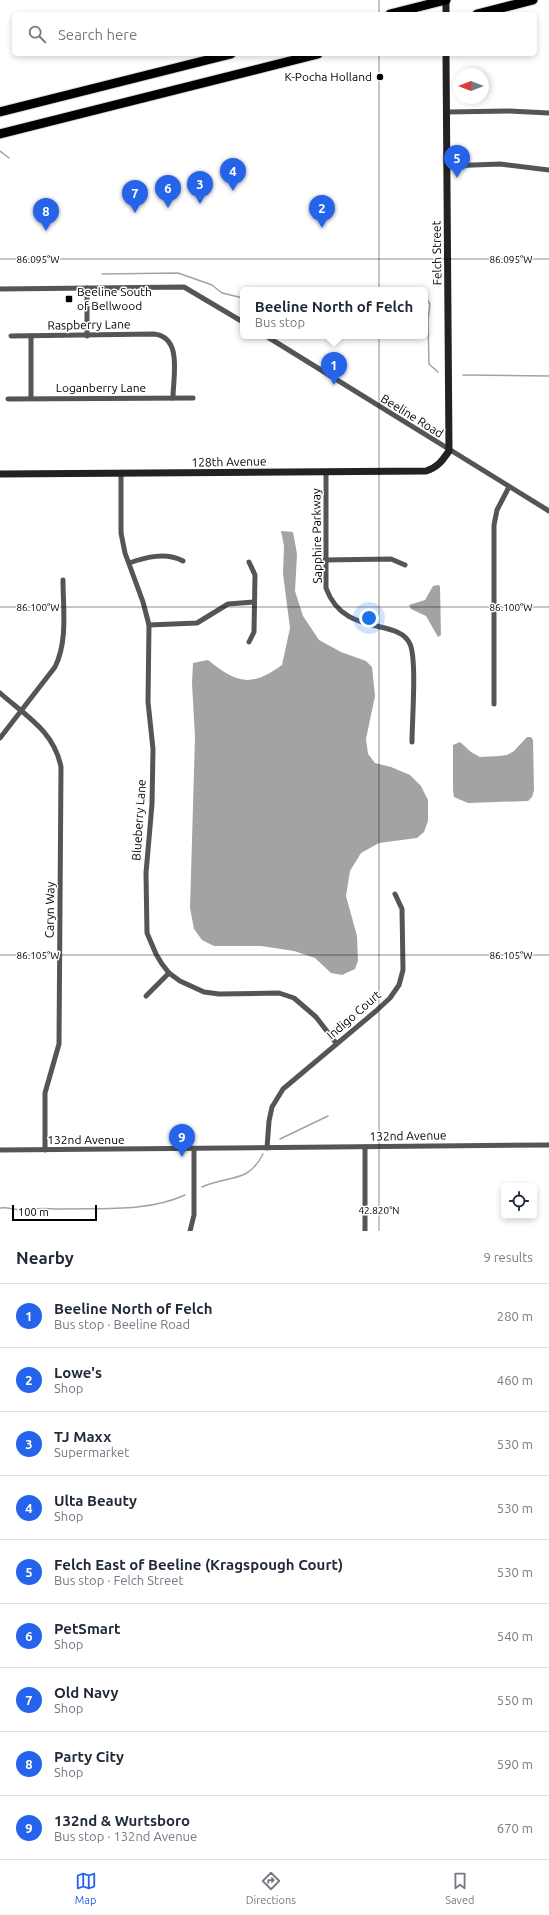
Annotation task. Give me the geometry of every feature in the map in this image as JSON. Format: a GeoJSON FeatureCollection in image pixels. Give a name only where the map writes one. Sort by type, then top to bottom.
{"type":"FeatureCollection","features":[{"type":"Feature","properties":{"kind":"highway"},"geometry":{"type":"LineString","coordinates":[[398,12],[446,0]]}},
{"type":"Feature","properties":{"kind":"highway"},"geometry":{"type":"LineString","coordinates":[[485,12],[533,0]]}},
{"type":"Feature","properties":{"kind":"highway"},"geometry":{"type":"LineString","coordinates":[[0,112],[223,56]]}},
{"type":"Feature","properties":{"kind":"highway"},"geometry":{"type":"LineString","coordinates":[[0,134],[283,58],[300,56]]}},
{"type":"Feature","properties":{"kind":"street"},"geometry":{"type":"LineString","coordinates":[[446,0],[446,12]]}},
{"type":"Feature","properties":{"kind":"street","name":"Felch Street"},"geometry":{"type":"LineString","coordinates":[[446,56],[449,451]]}},
{"type":"Feature","properties":{"kind":"street"},"geometry":{"type":"LineString","coordinates":[[447,112],[509,111],[549,113]]}},
{"type":"Feature","properties":{"kind":"street"},"geometry":{"type":"LineString","coordinates":[[447,166],[500,164],[549,170]]}},
{"type":"Feature","properties":{"kind":"street"},"geometry":{"type":"LineString","coordinates":[[0,289],[184,287],[240,320]]}},
{"type":"Feature","properties":{"kind":"street"},"geometry":{"type":"LineString","coordinates":[[87,288],[87,336]]}},
{"type":"Feature","properties":{"kind":"street","name":"Raspberry Lane"},"geometry":{"type":"LineString","coordinates":[[10,336],[154,334],[168,339],[171,343],[174,354],[173,398]]}},
{"type":"Feature","properties":{"kind":"street"},"geometry":{"type":"LineString","coordinates":[[31,336],[32,398]]}},
{"type":"Feature","properties":{"kind":"street","name":"Beeline Road"},"geometry":{"type":"LineString","coordinates":[[271,339],[449,451],[549,511]]}},
{"type":"Feature","properties":{"kind":"street","name":"Loganberry Lane"},"geometry":{"type":"LineString","coordinates":[[8,399],[193,398]]}},
{"type":"Feature","properties":{"kind":"street","name":"128th Avenue"},"geometry":{"type":"LineString","coordinates":[[0,474],[426,471],[441,463],[449,451]]}},
{"type":"Feature","properties":{"kind":"street","name":"Sapphire Parkway"},"geometry":{"type":"LineString","coordinates":[[326,472],[326,588],[332,601],[338,608],[354,620],[400,632],[411,646],[413,662],[412,742]]}},
{"type":"Feature","properties":{"kind":"street","name":"Blueberry Lane"},"geometry":{"type":"LineString","coordinates":[[121,474],[121,533],[149,625],[148,702],[153,750],[152,804],[147,858],[146,924],[156,954],[169,973],[180,981],[204,992],[219,994],[279,993],[294,998],[316,1017],[336,1043]]}},
{"type":"Feature","properties":{"kind":"street"},"geometry":{"type":"LineString","coordinates":[[494,704],[494,525],[497,510],[509,487]]}},
{"type":"Feature","properties":{"kind":"street"},"geometry":{"type":"LineString","coordinates":[[129,563],[145,557],[170,556],[183,561]]}},
{"type":"Feature","properties":{"kind":"street"},"geometry":{"type":"LineString","coordinates":[[325,560],[391,559],[405,565]]}},
{"type":"Feature","properties":{"kind":"street"},"geometry":{"type":"LineString","coordinates":[[249,642],[254,632],[254,574],[250,562]]}},
{"type":"Feature","properties":{"kind":"street"},"geometry":{"type":"LineString","coordinates":[[0,738],[55,667],[59,659],[62,640],[63,580]]}},
{"type":"Feature","properties":{"kind":"street"},"geometry":{"type":"LineString","coordinates":[[149,625],[197,623],[228,604],[254,602]]}},
{"type":"Feature","properties":{"kind":"street","name":"Caryn Way"},"geometry":{"type":"LineString","coordinates":[[0,693],[38,725],[54,746],[61,767],[58,1044],[45,1093],[44,1150]]}},
{"type":"Feature","properties":{"kind":"street","name":"Indigo Court"},"geometry":{"type":"LineString","coordinates":[[267,1148],[272,1107],[280,1093],[336,1043],[376,1011],[390,998],[399,985],[403,970],[402,909],[395,894]]}},
{"type":"Feature","properties":{"kind":"street"},"geometry":{"type":"LineString","coordinates":[[146,996],[169,973]]}},
{"type":"Feature","properties":{"kind":"street","name":"132nd Avenue"},"geometry":{"type":"LineString","coordinates":[[0,1150],[549,1145]]}},
{"type":"Feature","properties":{"kind":"street"},"geometry":{"type":"LineString","coordinates":[[365,1147],[365,1231]]}},
{"type":"Feature","properties":{"kind":"street"},"geometry":{"type":"LineString","coordinates":[[190,1231],[194,1215],[194,1149]]}},
{"type":"Feature","properties":{"kind":"shaded area"},"geometry":{"type":"Polygon","coordinates":[[[281,531],[293,532],[297,554],[295,591],[303,616],[319,640],[341,652],[366,661],[372,667],[375,696],[366,739],[368,754],[375,763],[391,767],[410,775],[421,786],[428,800],[428,821],[424,832],[417,838],[379,843],[361,853],[350,871],[346,896],[357,936],[358,961],[355,969],[342,975],[331,973],[315,958],[294,951],[261,946],[214,946],[202,940],[194,929],[190,908],[195,737],[192,683],[193,663],[208,660],[228,674],[245,680],[262,677],[282,665],[290,628],[283,574],[284,546],[281,531]]]}},
{"type":"Feature","properties":{"kind":"shaded area"},"geometry":{"type":"Polygon","coordinates":[[[433,586],[440,586],[441,635],[438,637],[426,616],[411,609],[409,605],[425,600],[433,586]]]}},
{"type":"Feature","properties":{"kind":"shaded area"},"geometry":{"type":"Polygon","coordinates":[[[527,737],[531,737],[533,740],[534,790],[532,797],[528,801],[468,803],[454,797],[453,745],[460,742],[471,752],[480,757],[499,756],[507,755],[514,751],[527,737]]]}},
{"type":"Feature","properties":{"kind":"waterway"},"geometry":{"type":"LineString","coordinates":[[0,151],[9,158]]}},
{"type":"Feature","properties":{"kind":"waterway"},"geometry":{"type":"LineString","coordinates":[[102,274],[178,273],[212,285],[222,293],[240,297]]}},
{"type":"Feature","properties":{"kind":"waterway"},"geometry":{"type":"LineString","coordinates":[[428,301],[430,304],[428,320]]}},
{"type":"Feature","properties":{"kind":"waterway"},"geometry":{"type":"LineString","coordinates":[[428,320],[429,364],[438,372]]}},
{"type":"Feature","properties":{"kind":"waterway"},"geometry":{"type":"LineString","coordinates":[[463,375],[549,376]]}},
{"type":"Feature","properties":{"kind":"waterway"},"geometry":{"type":"LineString","coordinates":[[280,1139],[328,1116]]}},
{"type":"Feature","properties":{"kind":"waterway"},"geometry":{"type":"LineString","coordinates":[[202,1187],[244,1174],[257,1164],[263,1154]]}},
{"type":"Feature","properties":{"kind":"waterway"},"geometry":{"type":"LineString","coordinates":[[0,1208],[23,1210],[38,1208],[109,1209],[141,1207],[185,1195]]}},
{"type":"Feature","properties":{"kind":"place","name":"K-Pocha Holland"},"geometry":{"type":"Point","coordinates":[380,77]}},
{"type":"Feature","properties":{"kind":"place","name":"Felch East of Beeline (Kragspough Court)"},"geometry":{"type":"Point","coordinates":[457,178]}},
{"type":"Feature","properties":{"kind":"place","name":"Ulta Beauty"},"geometry":{"type":"Point","coordinates":[233,191]}},
{"type":"Feature","properties":{"kind":"place","name":"TJ Maxx"},"geometry":{"type":"Point","coordinates":[200,204]}},
{"type":"Feature","properties":{"kind":"place","name":"PetSmart"},"geometry":{"type":"Point","coordinates":[168,208]}},
{"type":"Feature","properties":{"kind":"place","name":"Old Navy"},"geometry":{"type":"Point","coordinates":[135,213]}},
{"type":"Feature","properties":{"kind":"place","name":"Lowe's"},"geometry":{"type":"Point","coordinates":[322,228]}},
{"type":"Feature","properties":{"kind":"place","name":"Party City"},"geometry":{"type":"Point","coordinates":[46,231]}},
{"type":"Feature","properties":{"kind":"place","name":"Beeline South of Bellwood"},"geometry":{"type":"Point","coordinates":[69,299]}},
{"type":"Feature","properties":{"kind":"place","name":"Beeline North of Felch"},"geometry":{"type":"Point","coordinates":[334,385]}},
{"type":"Feature","properties":{"kind":"place","name":"132nd & Wurtsboro"},"geometry":{"type":"Point","coordinates":[182,1157]}}]}
